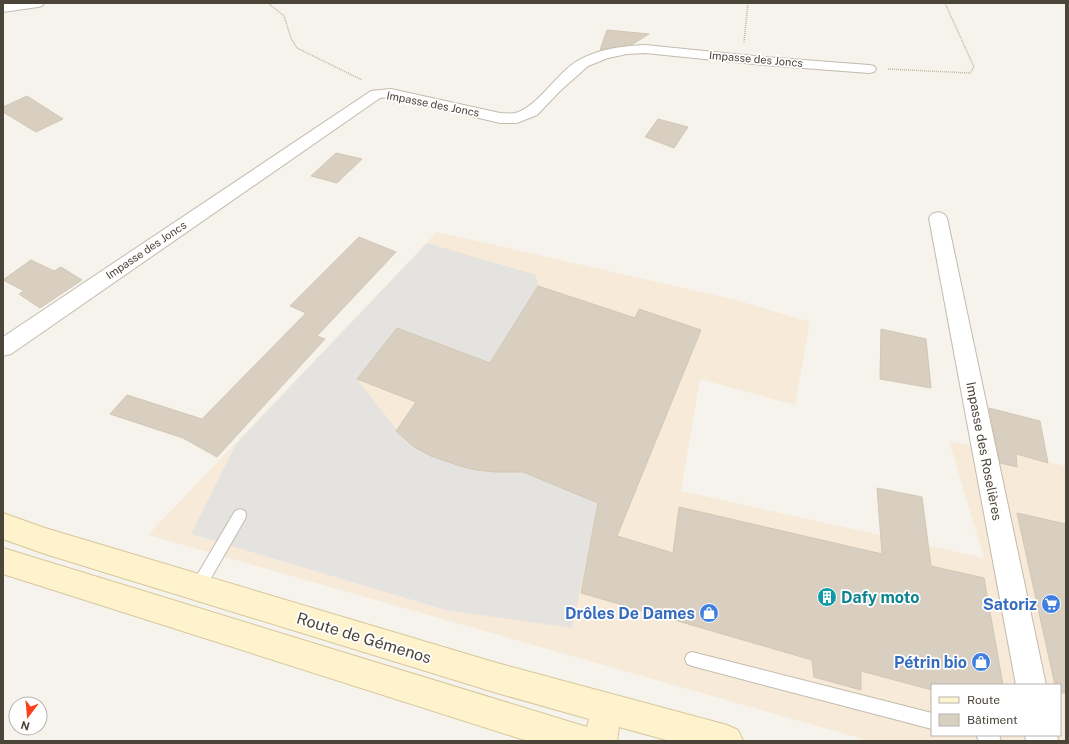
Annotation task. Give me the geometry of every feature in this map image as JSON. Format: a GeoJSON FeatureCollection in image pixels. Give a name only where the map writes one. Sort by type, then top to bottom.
{"type":"FeatureCollection","features":[{"type":"Feature","properties":{"kind":"main road","name":"Route de Gémenos"},"geometry":{"type":"LineString","coordinates":[[6,533],[206,590],[497,678],[727,741]]}},
{"type":"Feature","properties":{"kind":"main road"},"geometry":{"type":"LineString","coordinates":[[3,561],[583,741]]}},
{"type":"Feature","properties":{"kind":"main road"},"geometry":{"type":"LineString","coordinates":[[199,622],[206,590]]}},
{"type":"Feature","properties":{"kind":"main road"},"geometry":{"type":"LineString","coordinates":[[601,741],[606,708]]}},
{"type":"Feature","properties":{"kind":"street"},"geometry":{"type":"LineString","coordinates":[[3,8],[38,3]]}},
{"type":"Feature","properties":{"kind":"street","name":"Impasse des Joncs"},"geometry":{"type":"LineString","coordinates":[[3,348],[376,94],[391,93],[500,118],[516,118],[532,112],[583,63],[604,55],[645,49],[730,58],[869,69]]}},
{"type":"Feature","properties":{"kind":"street","name":"Impasse des Roselières"},"geometry":{"type":"LineString","coordinates":[[938,218],[1031,684]]}},
{"type":"Feature","properties":{"kind":"lane"},"geometry":{"type":"LineString","coordinates":[[206,590],[240,515]]}},
{"type":"Feature","properties":{"kind":"lane"},"geometry":{"type":"LineString","coordinates":[[692,658],[931,721]]}},
{"type":"Feature","properties":{"kind":"path"},"geometry":{"type":"LineString","coordinates":[[268,3],[284,16],[291,38],[297,48],[367,82],[376,94]]}},
{"type":"Feature","properties":{"kind":"path"},"geometry":{"type":"LineString","coordinates":[[730,58],[740,53],[743,44],[748,3]]}},
{"type":"Feature","properties":{"kind":"path"},"geometry":{"type":"LineString","coordinates":[[869,69],[970,73],[974,66],[945,3]]}},
{"type":"Feature","properties":{"kind":"shaded area"},"geometry":{"type":"Polygon","coordinates":[[[437,232],[736,300],[810,322],[795,405],[700,379],[681,491],[984,558],[949,441],[1066,466],[1066,741],[870,741],[148,535],[437,232]]]}},
{"type":"Feature","properties":{"kind":"shaded area"},"geometry":{"type":"Polygon","coordinates":[[[427,243],[536,275],[538,286],[490,363],[397,328],[357,379],[404,439],[414,447],[431,456],[476,470],[523,472],[626,514],[593,529],[572,628],[446,610],[191,534],[236,444],[427,243]]]}},
{"type":"Feature","properties":{"kind":"building"},"geometry":{"type":"Polygon","coordinates":[[[607,30],[649,34],[633,44],[600,50],[607,30]]]}},
{"type":"Feature","properties":{"kind":"building"},"geometry":{"type":"Polygon","coordinates":[[[27,96],[63,119],[36,132],[3,112],[3,107],[27,96]]]}},
{"type":"Feature","properties":{"kind":"building"},"geometry":{"type":"Polygon","coordinates":[[[658,119],[688,127],[674,148],[645,137],[658,119]]]}},
{"type":"Feature","properties":{"kind":"building"},"geometry":{"type":"Polygon","coordinates":[[[336,153],[362,159],[337,183],[311,176],[336,153]]]}},
{"type":"Feature","properties":{"kind":"building"},"geometry":{"type":"Polygon","coordinates":[[[359,237],[396,252],[317,336],[325,339],[217,457],[183,438],[110,414],[127,395],[202,419],[306,313],[290,306],[359,237]]]}},
{"type":"Feature","properties":{"kind":"building"},"geometry":{"type":"Polygon","coordinates":[[[31,260],[54,271],[61,267],[82,280],[40,308],[19,294],[24,291],[3,280],[31,260]]]}},
{"type":"Feature","properties":{"kind":"building"},"geometry":{"type":"Polygon","coordinates":[[[538,286],[635,318],[639,309],[701,330],[617,536],[673,553],[679,507],[882,554],[877,488],[922,497],[931,566],[984,578],[1003,684],[931,684],[931,690],[861,671],[861,690],[814,677],[812,660],[581,593],[598,503],[523,472],[476,470],[431,456],[414,447],[396,431],[416,402],[357,379],[397,328],[490,363],[538,286]]]}},
{"type":"Feature","properties":{"kind":"building"},"geometry":{"type":"Polygon","coordinates":[[[881,329],[926,339],[931,388],[880,379],[881,329]]]}},
{"type":"Feature","properties":{"kind":"building"},"geometry":{"type":"Polygon","coordinates":[[[989,408],[1040,421],[1048,463],[1016,454],[1017,467],[1000,463],[989,408]]]}},
{"type":"Feature","properties":{"kind":"building","name":"Satoriz"},"geometry":{"type":"Polygon","coordinates":[[[1017,513],[1066,524],[1066,693],[1061,693],[1061,684],[1055,684],[1017,513]]]}},
{"type":"Feature","properties":{"kind":"place","name":"Dafy moto"},"geometry":{"type":"Point","coordinates":[827,597]}},
{"type":"Feature","properties":{"kind":"place","name":"Satoriz"},"geometry":{"type":"Point","coordinates":[1051,604]}},
{"type":"Feature","properties":{"kind":"place","name":"Drôles De Dames"},"geometry":{"type":"Point","coordinates":[709,613]}},
{"type":"Feature","properties":{"kind":"place","name":"Pétrin bio"},"geometry":{"type":"Point","coordinates":[981,662]}}]}
